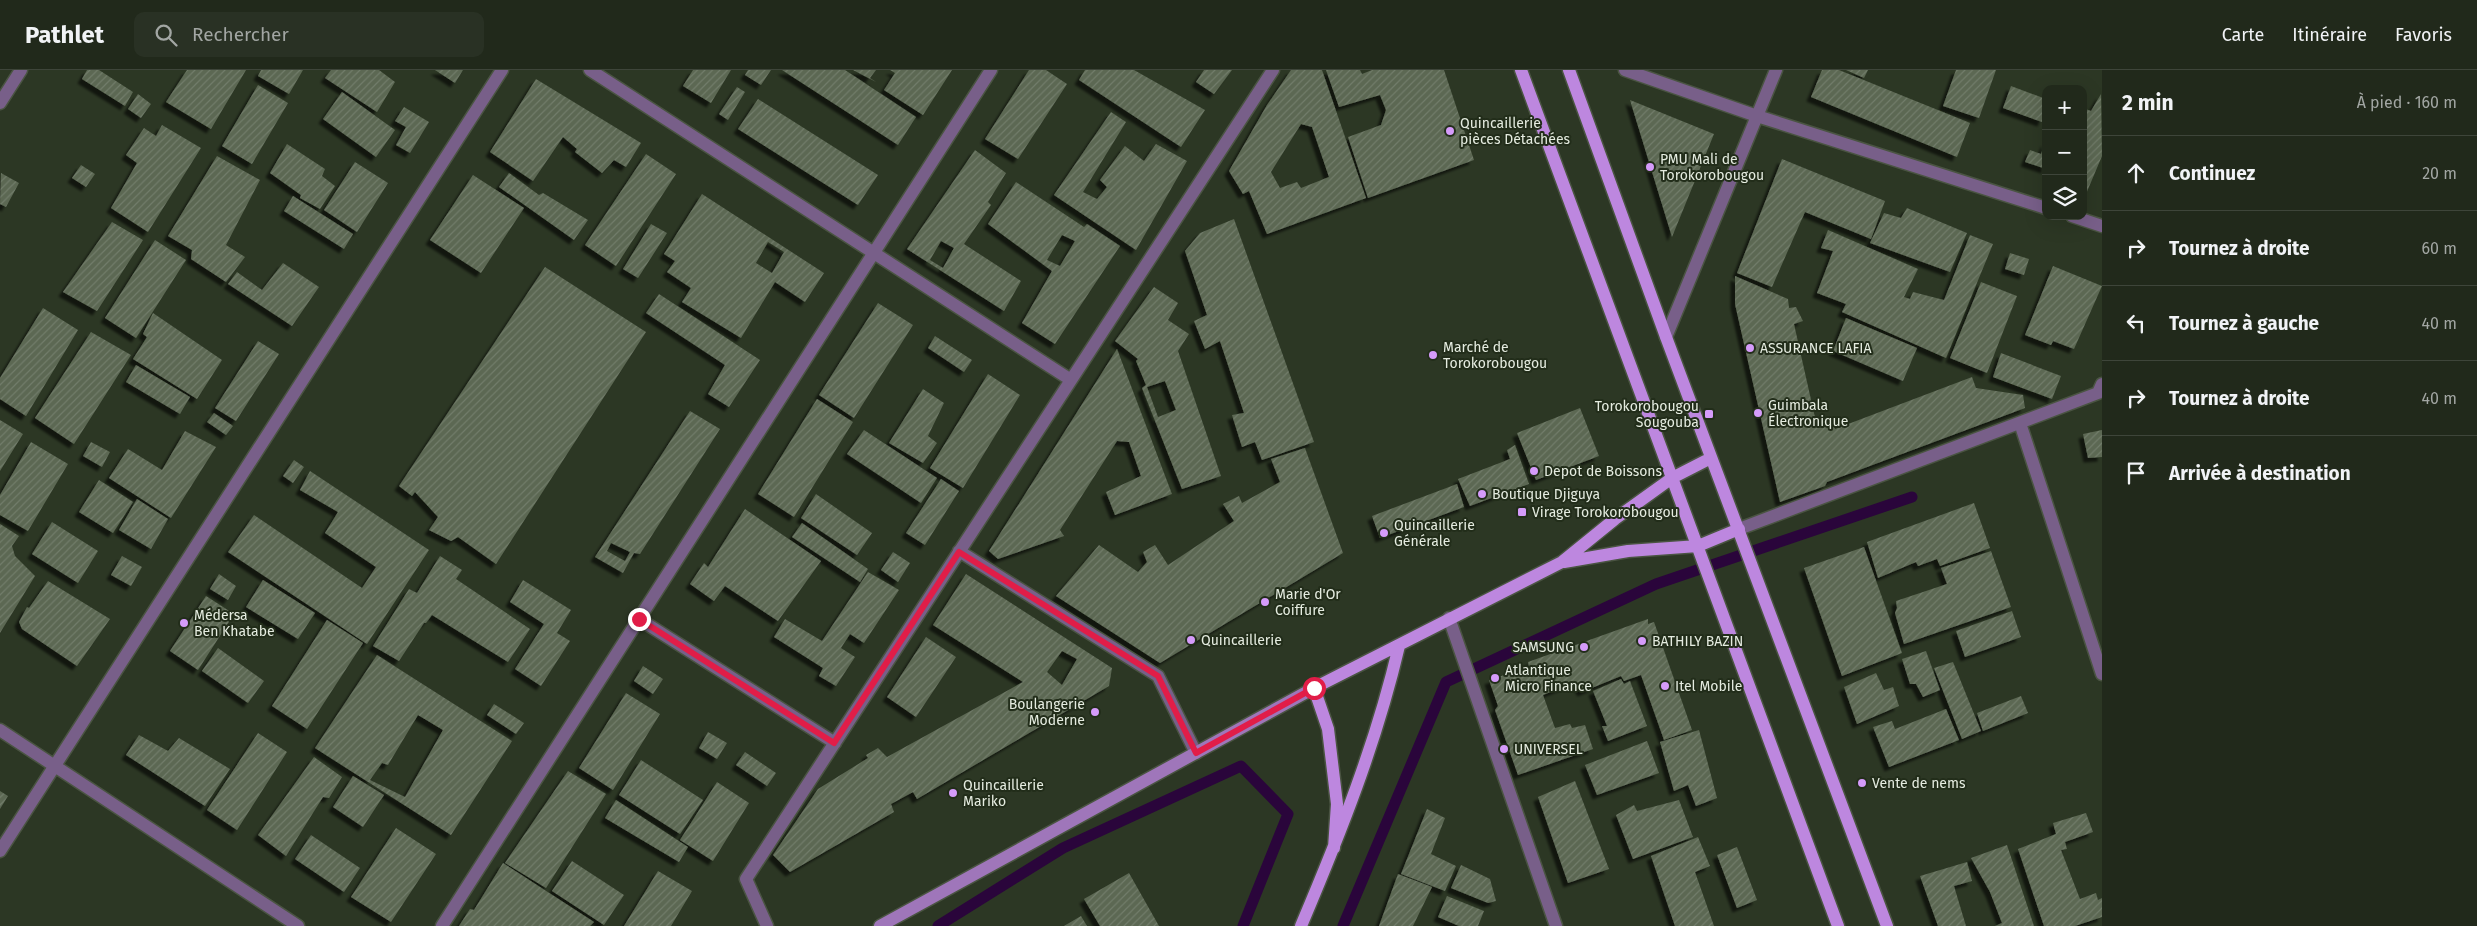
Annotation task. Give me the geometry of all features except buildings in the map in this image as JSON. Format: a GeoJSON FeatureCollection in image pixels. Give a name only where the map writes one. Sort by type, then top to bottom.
{"type":"FeatureCollection","features":[{"type":"Feature","properties":{"kind":"main road"},"geometry":{"type":"LineString","coordinates":[[1521,70],[1838,926]]}},
{"type":"Feature","properties":{"kind":"main road"},"geometry":{"type":"LineString","coordinates":[[1569,70],[1666,337],[1887,926]]}},
{"type":"Feature","properties":{"kind":"main road"},"geometry":{"type":"LineString","coordinates":[[880,926],[1314,688],[1562,562],[1615,519],[1672,478],[1711,458]]}},
{"type":"Feature","properties":{"kind":"main road"},"geometry":{"type":"LineString","coordinates":[[1562,562],[1628,551],[1698,546],[1739,530]]}},
{"type":"Feature","properties":{"kind":"main road"},"geometry":{"type":"LineString","coordinates":[[1301,926],[1334,848],[1382,716],[1399,646]]}},
{"type":"Feature","properties":{"kind":"main road"},"geometry":{"type":"LineString","coordinates":[[1314,688],[1328,729],[1336,794],[1334,848]]}},
{"type":"Feature","properties":{"kind":"street"},"geometry":{"type":"LineString","coordinates":[[0,103],[21,70]]}},
{"type":"Feature","properties":{"kind":"street"},"geometry":{"type":"LineString","coordinates":[[0,851],[502,70]]}},
{"type":"Feature","properties":{"kind":"street"},"geometry":{"type":"LineString","coordinates":[[590,70],[1071,380]]}},
{"type":"Feature","properties":{"kind":"street"},"geometry":{"type":"LineString","coordinates":[[442,926],[991,70]]}},
{"type":"Feature","properties":{"kind":"street"},"geometry":{"type":"LineString","coordinates":[[766,926],[746,879],[1273,70]]}},
{"type":"Feature","properties":{"kind":"street"},"geometry":{"type":"LineString","coordinates":[[1625,70],[1756,116],[2042,207]]}},
{"type":"Feature","properties":{"kind":"street"},"geometry":{"type":"LineString","coordinates":[[1666,337],[1776,70]]}},
{"type":"Feature","properties":{"kind":"street"},"geometry":{"type":"LineString","coordinates":[[2084,220],[2102,226]]}},
{"type":"Feature","properties":{"kind":"street"},"geometry":{"type":"LineString","coordinates":[[1739,530],[2020,423],[2100,389]]}},
{"type":"Feature","properties":{"kind":"street"},"geometry":{"type":"LineString","coordinates":[[2020,423],[2102,674]]}},
{"type":"Feature","properties":{"kind":"street"},"geometry":{"type":"LineString","coordinates":[[959,552],[1158,676],[1196,753]]}},
{"type":"Feature","properties":{"kind":"street"},"geometry":{"type":"LineString","coordinates":[[1449,618],[1556,926]]}},
{"type":"Feature","properties":{"kind":"street"},"geometry":{"type":"LineString","coordinates":[[639,619],[834,743]]}},
{"type":"Feature","properties":{"kind":"street"},"geometry":{"type":"LineString","coordinates":[[0,730],[298,926]]}},
{"type":"Feature","properties":{"kind":"waterway"},"geometry":{"type":"LineString","coordinates":[[1343,926],[1446,682],[1656,584],[1912,497]]}},
{"type":"Feature","properties":{"kind":"waterway"},"geometry":{"type":"LineString","coordinates":[[938,926],[1063,848],[1241,766],[1288,814],[1243,926]]}},
{"type":"Feature","properties":{"kind":"place","name":"Quincaillerie pièces Détachées"},"geometry":{"type":"Point","coordinates":[1450,131]}},
{"type":"Feature","properties":{"kind":"place","name":"PMU Mali de Torokorobougou"},"geometry":{"type":"Point","coordinates":[1650,167]}},
{"type":"Feature","properties":{"kind":"place","name":"ASSURANCE LAFIA"},"geometry":{"type":"Point","coordinates":[1750,348]}},
{"type":"Feature","properties":{"kind":"place","name":"Marché de Torokorobougou"},"geometry":{"type":"Point","coordinates":[1433,355]}},
{"type":"Feature","properties":{"kind":"place","name":"Guimbala Électronique"},"geometry":{"type":"Point","coordinates":[1758,413]}},
{"type":"Feature","properties":{"kind":"place","name":"Torokorobougou Sougouba"},"geometry":{"type":"Point","coordinates":[1709,414]}},
{"type":"Feature","properties":{"kind":"place","name":"Depot de Boissons"},"geometry":{"type":"Point","coordinates":[1534,471]}},
{"type":"Feature","properties":{"kind":"place","name":"Boutique Djiguya"},"geometry":{"type":"Point","coordinates":[1482,494]}},
{"type":"Feature","properties":{"kind":"place","name":"Virage Torokorobougou"},"geometry":{"type":"Point","coordinates":[1522,512]}},
{"type":"Feature","properties":{"kind":"place","name":"Quincaillerie Générale"},"geometry":{"type":"Point","coordinates":[1384,533]}},
{"type":"Feature","properties":{"kind":"place","name":"Marie d'Or Coiffure"},"geometry":{"type":"Point","coordinates":[1265,602]}},
{"type":"Feature","properties":{"kind":"place","name":"Médersa Ben Khatabe"},"geometry":{"type":"Point","coordinates":[184,623]}},
{"type":"Feature","properties":{"kind":"place","name":"Quincaillerie"},"geometry":{"type":"Point","coordinates":[1191,640]}},
{"type":"Feature","properties":{"kind":"place","name":"BATHILY BAZIN"},"geometry":{"type":"Point","coordinates":[1642,641]}},
{"type":"Feature","properties":{"kind":"place","name":"SAMSUNG"},"geometry":{"type":"Point","coordinates":[1584,647]}},
{"type":"Feature","properties":{"kind":"place","name":"Atlantique Micro Finance"},"geometry":{"type":"Point","coordinates":[1495,678]}},
{"type":"Feature","properties":{"kind":"place","name":"Itel Mobile"},"geometry":{"type":"Point","coordinates":[1665,686]}},
{"type":"Feature","properties":{"kind":"place","name":"Boulangerie Moderne"},"geometry":{"type":"Point","coordinates":[1095,712]}},
{"type":"Feature","properties":{"kind":"place","name":"UNIVERSEL"},"geometry":{"type":"Point","coordinates":[1504,749]}},
{"type":"Feature","properties":{"kind":"place","name":"Vente de nems"},"geometry":{"type":"Point","coordinates":[1862,783]}},
{"type":"Feature","properties":{"kind":"place","name":"Quincaillerie Mariko"},"geometry":{"type":"Point","coordinates":[953,793]}},
{"type":"Feature","properties":{"kind":"route"},"geometry":{"type":"LineString","coordinates":[[639,619],[834,743],[959,552],[1158,676],[1196,753],[1314,688]]}}]}
